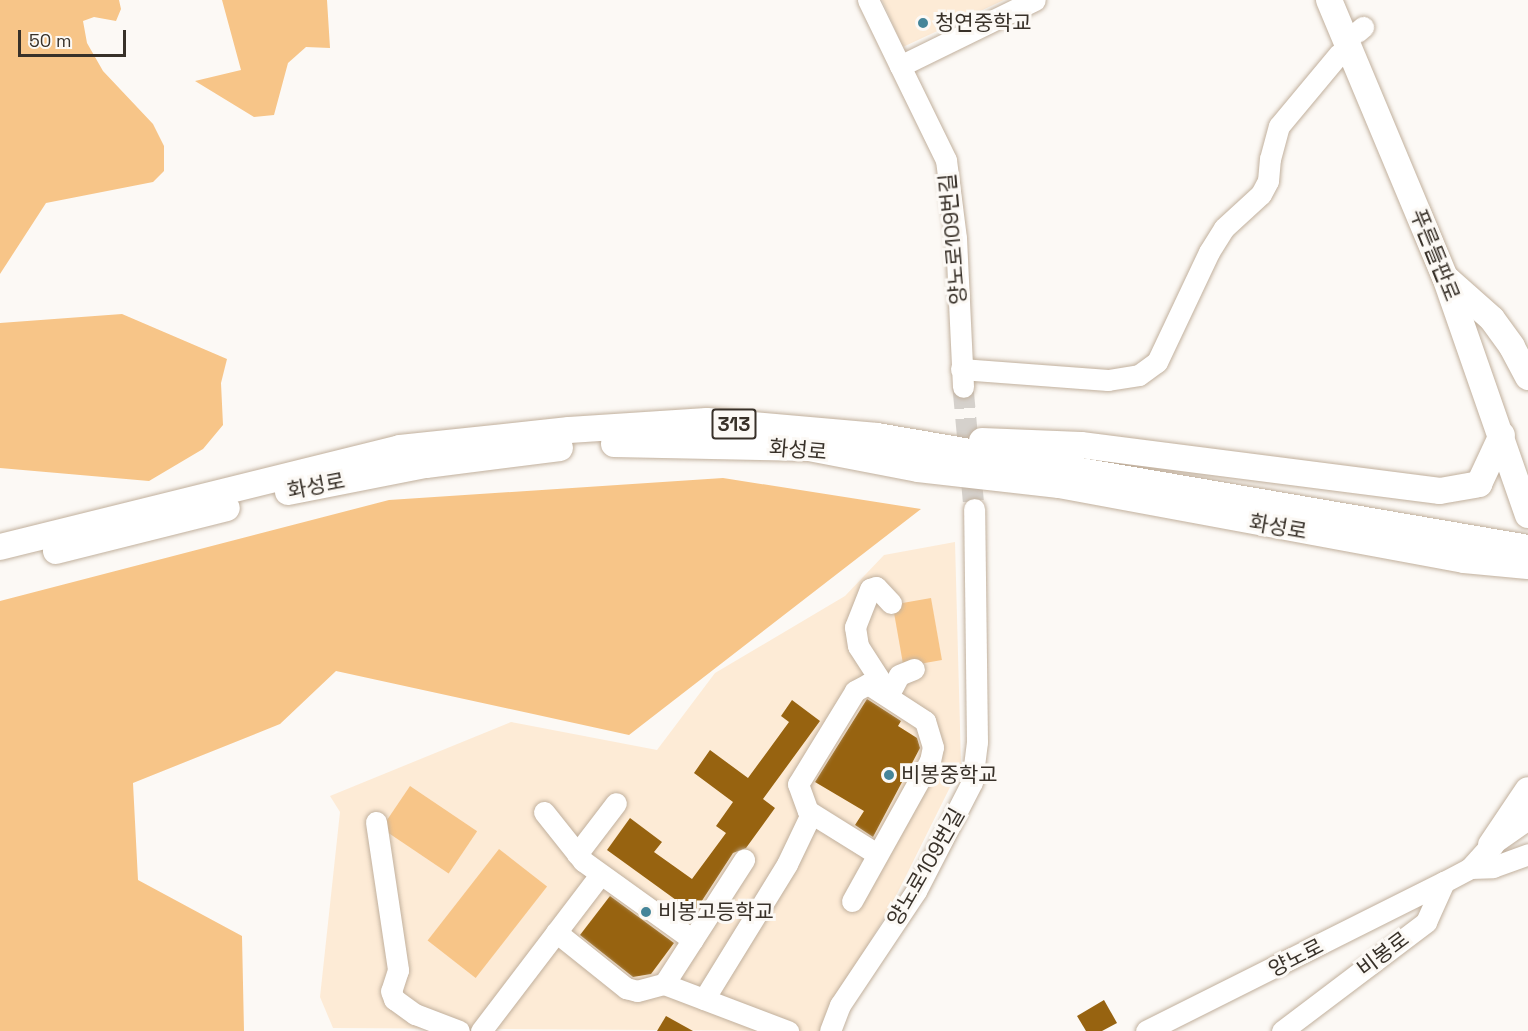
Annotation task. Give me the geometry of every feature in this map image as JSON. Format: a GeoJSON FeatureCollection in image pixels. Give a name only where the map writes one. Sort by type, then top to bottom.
{"type":"FeatureCollection","features":[{"type":"Feature","properties":{"kind":"main road","name":"푸른들판로"},"geometry":{"type":"LineString","coordinates":[[1329,0],[1445,277],[1528,515]]}},
{"type":"Feature","properties":{"kind":"main road"},"geometry":{"type":"LineString","coordinates":[[1445,277],[1492,320],[1528,377]]}},
{"type":"Feature","properties":{"kind":"main road","name":"화성로"},"geometry":{"type":"LineString","coordinates":[[0,547],[400,448],[569,430],[707,421],[877,436],[1468,550],[1528,566]]}},
{"type":"Feature","properties":{"kind":"main road","name":"313"},"geometry":{"type":"LineString","coordinates":[[877,436],[1081,445],[1440,491],[1479,484],[1502,435]]}},
{"type":"Feature","properties":{"kind":"main road","name":"화성로"},"geometry":{"type":"LineString","coordinates":[[0,565],[178,522],[266,496],[426,465],[636,442],[809,448],[918,469],[1059,485],[1468,550]]}},
{"type":"Feature","properties":{"kind":"main road","name":"313"},"geometry":{"type":"LineString","coordinates":[[1468,550],[1528,548]]}},
{"type":"Feature","properties":{"kind":"main road"},"geometry":{"type":"LineString","coordinates":[[1491,845],[1528,790]]}},
{"type":"Feature","properties":{"kind":"street","name":"양노로109번길"},"geometry":{"type":"LineString","coordinates":[[868,0],[946,160],[956,238],[962,378],[1108,380],[1139,375],[1157,362],[1209,252],[1224,228],[1261,194],[1268,181],[1270,159],[1280,126],[1339,54]]}},
{"type":"Feature","properties":{"kind":"street"},"geometry":{"type":"LineString","coordinates":[[900,66],[1035,0]]}},
{"type":"Feature","properties":{"kind":"street","name":"양노로109번길"},"geometry":{"type":"LineString","coordinates":[[830,1031],[840,1005],[916,891],[972,783],[977,742],[974,508]]}},
{"type":"Feature","properties":{"kind":"street"},"geometry":{"type":"LineString","coordinates":[[888,694],[858,646],[854,633],[870,589],[876,587],[891,603]]}},
{"type":"Feature","properties":{"kind":"street"},"geometry":{"type":"LineString","coordinates":[[888,694],[899,675],[914,669]]}},
{"type":"Feature","properties":{"kind":"street"},"geometry":{"type":"LineString","coordinates":[[852,901],[930,761],[933,747],[925,721],[873,684],[863,684],[855,691],[799,779],[799,793],[811,814],[877,854]]}},
{"type":"Feature","properties":{"kind":"street"},"geometry":{"type":"LineString","coordinates":[[577,854],[616,803]]}},
{"type":"Feature","properties":{"kind":"street"},"geometry":{"type":"LineString","coordinates":[[544,812],[577,854],[600,875],[693,940]]}},
{"type":"Feature","properties":{"kind":"street"},"geometry":{"type":"LineString","coordinates":[[704,999],[787,864],[811,814]]}},
{"type":"Feature","properties":{"kind":"street"},"geometry":{"type":"LineString","coordinates":[[1444,882],[1470,868],[1491,845],[1528,819]]}},
{"type":"Feature","properties":{"kind":"street"},"geometry":{"type":"LineString","coordinates":[[376,822],[398,970],[391,991],[394,999],[415,1014],[459,1031]]}},
{"type":"Feature","properties":{"kind":"street"},"geometry":{"type":"LineString","coordinates":[[1470,868],[1493,867],[1528,854]]}},
{"type":"Feature","properties":{"kind":"street"},"geometry":{"type":"LineString","coordinates":[[664,984],[744,860]]}},
{"type":"Feature","properties":{"kind":"street"},"geometry":{"type":"LineString","coordinates":[[481,1031],[600,875]]}},
{"type":"Feature","properties":{"kind":"street","name":"양노로"},"geometry":{"type":"LineString","coordinates":[[1146,1031],[1444,882]]}},
{"type":"Feature","properties":{"kind":"street","name":"비봉로"},"geometry":{"type":"LineString","coordinates":[[1282,1031],[1426,921],[1444,882]]}},
{"type":"Feature","properties":{"kind":"street"},"geometry":{"type":"LineString","coordinates":[[556,932],[626,988],[637,991],[664,984],[788,1031]]}},
{"type":"Feature","properties":{"kind":"shaded area"},"geometry":{"type":"Polygon","coordinates":[[[0,0],[119,0],[121,9],[116,21],[94,17],[83,21],[87,43],[103,71],[153,124],[164,146],[164,171],[153,182],[46,203],[0,274],[0,0]]]}},
{"type":"Feature","properties":{"kind":"shaded area"},"geometry":{"type":"Polygon","coordinates":[[[222,0],[327,0],[330,48],[306,47],[288,63],[274,115],[254,117],[195,81],[241,70],[222,0]]]}},
{"type":"Feature","properties":{"kind":"shaded area","name":"청연중학교"},"geometry":{"type":"Polygon","coordinates":[[[882,0],[1004,0],[903,47],[882,0]]]}},
{"type":"Feature","properties":{"kind":"shaded area"},"geometry":{"type":"Polygon","coordinates":[[[122,314],[227,359],[221,383],[223,425],[203,449],[149,481],[0,468],[0,323],[122,314]]]}},
{"type":"Feature","properties":{"kind":"shaded area"},"geometry":{"type":"Polygon","coordinates":[[[723,478],[921,509],[629,735],[336,671],[280,724],[133,783],[138,880],[242,936],[244,1031],[0,1031],[0,601],[389,500],[723,478]]]}},
{"type":"Feature","properties":{"kind":"shaded area"},"geometry":{"type":"Polygon","coordinates":[[[955,542],[961,765],[891,906],[827,1015],[823,1031],[333,1028],[320,997],[340,812],[330,796],[511,722],[657,750],[715,673],[845,596],[884,555],[955,542]]]}},
{"type":"Feature","properties":{"kind":"shaded area"},"geometry":{"type":"Polygon","coordinates":[[[931,598],[942,660],[904,667],[893,605],[931,598]]]}},
{"type":"Feature","properties":{"kind":"shaded area"},"geometry":{"type":"Polygon","coordinates":[[[410,786],[477,831],[449,874],[381,828],[410,786]]]}},
{"type":"Feature","properties":{"kind":"shaded area"},"geometry":{"type":"Polygon","coordinates":[[[499,849],[547,887],[476,978],[428,940],[499,849]]]}},
{"type":"Feature","properties":{"kind":"building"},"geometry":{"type":"Polygon","coordinates":[[[867,699],[901,721],[898,726],[917,738],[920,748],[873,837],[855,825],[864,811],[815,782],[867,699]]]}},
{"type":"Feature","properties":{"kind":"building"},"geometry":{"type":"Polygon","coordinates":[[[792,700],[820,721],[763,799],[775,808],[746,848],[733,853],[694,913],[607,850],[630,818],[662,842],[654,852],[692,879],[726,833],[716,826],[733,802],[694,773],[710,750],[748,778],[789,722],[781,716],[792,700]]]}},
{"type":"Feature","properties":{"kind":"building"},"geometry":{"type":"Polygon","coordinates":[[[610,896],[674,943],[651,974],[633,977],[580,935],[610,896]]]}},
{"type":"Feature","properties":{"kind":"building"},"geometry":{"type":"Polygon","coordinates":[[[1104,1000],[1117,1023],[1102,1031],[1086,1031],[1077,1016],[1104,1000]]]}},
{"type":"Feature","properties":{"kind":"building"},"geometry":{"type":"Polygon","coordinates":[[[666,1016],[693,1031],[657,1031],[666,1016]]]}},
{"type":"Feature","properties":{"kind":"tunnel"},"geometry":{"type":"LineString","coordinates":[[963,387],[974,509]]}},
{"type":"Feature","properties":{"kind":"place","name":"청연중학교"},"geometry":{"type":"Point","coordinates":[923,23]}},
{"type":"Feature","properties":{"kind":"place","name":"비봉중학교"},"geometry":{"type":"Point","coordinates":[889,775]}},
{"type":"Feature","properties":{"kind":"place","name":"비봉고등학교"},"geometry":{"type":"Point","coordinates":[646,912]}}]}
